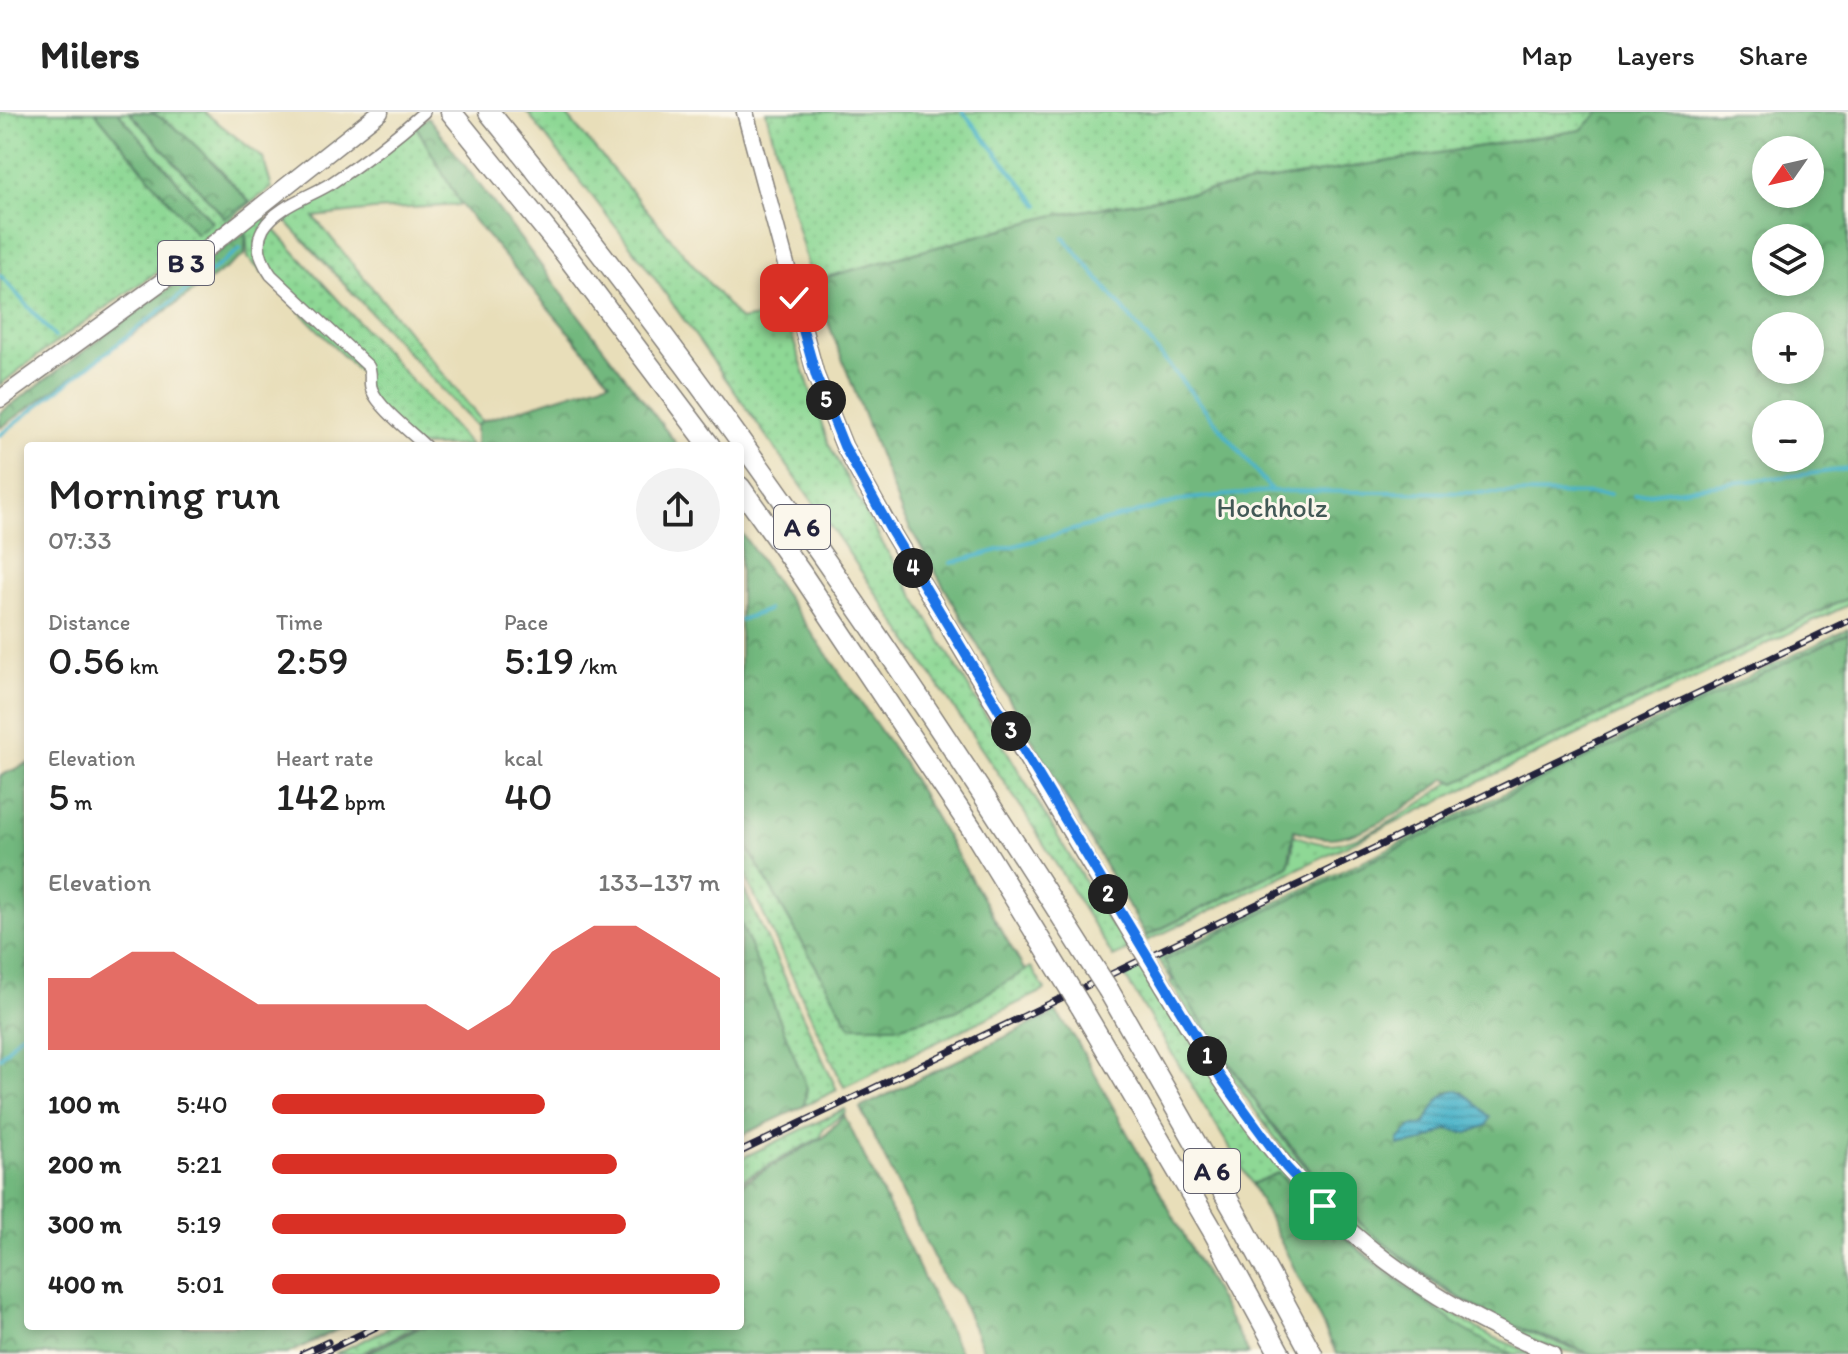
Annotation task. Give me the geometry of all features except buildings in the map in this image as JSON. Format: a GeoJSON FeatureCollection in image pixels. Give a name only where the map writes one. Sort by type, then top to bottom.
{"type":"FeatureCollection","features":[{"type":"Feature","properties":{"kind":"highway"},"geometry":{"type":"LineString","coordinates":[[451,112],[554,240],[707,442]]}},
{"type":"Feature","properties":{"kind":"highway","name":"A 6"},"geometry":{"type":"LineString","coordinates":[[489,112],[666,340],[740,442]]}},
{"type":"Feature","properties":{"kind":"highway","name":"A 6"},"geometry":{"type":"LineString","coordinates":[[744,448],[814,544],[1001,819],[1109,991],[1312,1354]]}},
{"type":"Feature","properties":{"kind":"highway","name":"A 6"},"geometry":{"type":"LineString","coordinates":[[744,493],[966,819],[1213,1231],[1280,1354]]}},
{"type":"Feature","properties":{"kind":"main road","name":"B 3"},"geometry":{"type":"LineString","coordinates":[[0,399],[208,248],[380,112]]}},
{"type":"Feature","properties":{"kind":"main road"},"geometry":{"type":"LineString","coordinates":[[745,112],[816,376],[844,446],[893,534],[1221,1078],[1286,1167],[1362,1243],[1451,1305],[1496,1330],[1552,1354]]}},
{"type":"Feature","properties":{"kind":"street"},"geometry":{"type":"LineString","coordinates":[[421,442],[372,391],[368,366],[271,275],[260,257],[259,242],[262,231],[279,213],[345,173],[424,112]]}},
{"type":"Feature","properties":{"kind":"green space"},"geometry":{"type":"Polygon","coordinates":[[[0,112],[98,112],[212,222],[118,112],[129,112],[225,218],[249,201],[211,160],[152,112],[204,112],[263,158],[272,188],[0,385],[0,112]]]}},
{"type":"Feature","properties":{"kind":"green space"},"geometry":{"type":"Polygon","coordinates":[[[98,112],[118,112],[212,222],[196,234],[98,112]]]}},
{"type":"Feature","properties":{"kind":"green space"},"geometry":{"type":"Polygon","coordinates":[[[129,112],[154,114],[179,130],[249,202],[225,218],[129,112]]]}},
{"type":"Feature","properties":{"kind":"green space"},"geometry":{"type":"Polygon","coordinates":[[[527,112],[564,112],[740,320],[784,313],[829,445],[880,539],[1112,927],[1116,926],[1130,949],[1113,957],[1021,807],[842,543],[643,262],[527,112]]]}},
{"type":"Feature","properties":{"kind":"green space"},"geometry":{"type":"Polygon","coordinates":[[[766,112],[1600,112],[1581,130],[1051,216],[812,281],[766,112]]]}},
{"type":"Feature","properties":{"kind":"green space","name":"Hochholz"},"geometry":{"type":"Polygon","coordinates":[[[1600,112],[1848,112],[1848,598],[1456,783],[1446,778],[1407,807],[1360,831],[1326,838],[1294,830],[1288,866],[1146,936],[903,516],[812,281],[1051,216],[1581,130],[1600,112]]]}},
{"type":"Feature","properties":{"kind":"green space"},"geometry":{"type":"Polygon","coordinates":[[[428,117],[675,442],[476,442],[476,426],[482,421],[610,381],[461,205],[416,126],[428,117]]]}},
{"type":"Feature","properties":{"kind":"green space"},"geometry":{"type":"Polygon","coordinates":[[[416,126],[461,205],[314,217],[482,421],[476,426],[282,217],[306,201],[320,201],[416,126]]]}},
{"type":"Feature","properties":{"kind":"green space"},"geometry":{"type":"Polygon","coordinates":[[[262,216],[467,442],[402,442],[363,401],[360,373],[248,258],[246,232],[262,216]]]}},
{"type":"Feature","properties":{"kind":"green space"},"geometry":{"type":"Polygon","coordinates":[[[246,232],[245,255],[0,428],[0,413],[246,232]]]}},
{"type":"Feature","properties":{"kind":"green space"},"geometry":{"type":"Polygon","coordinates":[[[744,537],[904,764],[1025,971],[956,1011],[901,1026],[850,1026],[744,841],[744,537]]]}},
{"type":"Feature","properties":{"kind":"green space"},"geometry":{"type":"Polygon","coordinates":[[[1848,598],[1848,605],[1147,941],[1145,937],[1288,866],[1293,835],[1329,844],[1360,836],[1410,810],[1451,781],[1456,783],[1848,598]]]}},
{"type":"Feature","properties":{"kind":"green space"},"geometry":{"type":"Polygon","coordinates":[[[1848,629],[1848,633],[1164,960],[1175,982],[1264,1115],[1327,1191],[1359,1222],[1430,1278],[1468,1302],[1508,1323],[1592,1354],[1561,1350],[1530,1339],[1406,1266],[1367,1237],[1337,1209],[1284,1149],[1236,1084],[1158,959],[1848,629]]]}},
{"type":"Feature","properties":{"kind":"green space"},"geometry":{"type":"Polygon","coordinates":[[[1848,633],[1848,1354],[1592,1354],[1501,1321],[1457,1296],[1371,1233],[1332,1196],[1265,1115],[1175,982],[1164,960],[1848,633]],[[1463,1092],[1430,1115],[1411,1142],[1424,1141],[1455,1128],[1470,1132],[1489,1117],[1463,1092]]]}},
{"type":"Feature","properties":{"kind":"green space"},"geometry":{"type":"Polygon","coordinates":[[[24,765],[24,1330],[337,1330],[287,1354],[0,1354],[0,776],[24,765]]]}},
{"type":"Feature","properties":{"kind":"green space"},"geometry":{"type":"Polygon","coordinates":[[[744,841],[850,1026],[956,1011],[1031,967],[1045,990],[844,1087],[744,873],[744,841]]]}},
{"type":"Feature","properties":{"kind":"green space"},"geometry":{"type":"Polygon","coordinates":[[[744,890],[837,1090],[804,1106],[807,1088],[744,931],[744,890]]]}},
{"type":"Feature","properties":{"kind":"green space"},"geometry":{"type":"Polygon","coordinates":[[[744,931],[807,1088],[804,1106],[744,1134],[744,931]]]}},
{"type":"Feature","properties":{"kind":"green space"},"geometry":{"type":"Polygon","coordinates":[[[1141,967],[1319,1211],[1358,1248],[1447,1311],[1493,1337],[1534,1354],[1513,1354],[1490,1345],[1444,1318],[1356,1250],[1278,1173],[1252,1184],[1124,975],[1141,967]]]}},
{"type":"Feature","properties":{"kind":"green space"},"geometry":{"type":"Polygon","coordinates":[[[1056,1012],[1075,1038],[1249,1354],[985,1354],[959,1295],[945,1281],[860,1108],[1056,1012]]]}},
{"type":"Feature","properties":{"kind":"green space"},"geometry":{"type":"Polygon","coordinates":[[[845,1109],[846,1112],[823,1129],[821,1137],[744,1179],[744,1157],[845,1109]]]}},
{"type":"Feature","properties":{"kind":"green space"},"geometry":{"type":"Polygon","coordinates":[[[844,1115],[961,1354],[365,1354],[415,1330],[744,1330],[744,1182],[824,1137],[844,1115]]]}},
{"type":"Feature","properties":{"kind":"green space"},"geometry":{"type":"Polygon","coordinates":[[[1278,1173],[1345,1238],[1399,1283],[1463,1328],[1513,1354],[1337,1354],[1252,1184],[1278,1173]]]}},
{"type":"Feature","properties":{"kind":"green space"},"geometry":{"type":"Polygon","coordinates":[[[385,1330],[410,1330],[360,1354],[335,1354],[385,1330]]]}},
{"type":"Feature","properties":{"kind":"water"},"geometry":{"type":"Polygon","coordinates":[[[1457,1090],[1490,1117],[1487,1125],[1468,1133],[1447,1129],[1422,1142],[1398,1145],[1398,1140],[1412,1126],[1425,1124],[1441,1098],[1457,1090]]]}},
{"type":"Feature","properties":{"kind":"waterway"},"geometry":{"type":"LineString","coordinates":[[963,112],[1039,205]]}},
{"type":"Feature","properties":{"kind":"waterway"},"geometry":{"type":"LineString","coordinates":[[1064,237],[1272,491]]}},
{"type":"Feature","properties":{"kind":"waterway"},"geometry":{"type":"LineString","coordinates":[[0,435],[240,249]]}},
{"type":"Feature","properties":{"kind":"waterway"},"geometry":{"type":"LineString","coordinates":[[0,275],[55,337]]}},
{"type":"Feature","properties":{"kind":"waterway"},"geometry":{"type":"LineString","coordinates":[[1634,495],[1848,469]]}},
{"type":"Feature","properties":{"kind":"waterway"},"geometry":{"type":"LineString","coordinates":[[951,563],[1187,499],[1272,491],[1610,494]]}},
{"type":"Feature","properties":{"kind":"waterway"},"geometry":{"type":"LineString","coordinates":[[744,619],[768,610]]}},
{"type":"Feature","properties":{"kind":"waterway"},"geometry":{"type":"LineString","coordinates":[[0,1058],[24,1031]]}},
{"type":"Feature","properties":{"kind":"railway"},"geometry":{"type":"LineString","coordinates":[[744,1150],[1848,621]]}},
{"type":"Feature","properties":{"kind":"railway"},"geometry":{"type":"LineString","coordinates":[[320,1354],[370,1330]]}},
{"type":"Feature","properties":{"kind":"railway"},"geometry":{"type":"LineString","coordinates":[[302,1354],[328,1342]]}},
{"type":"Feature","properties":{"kind":"route"},"geometry":{"type":"LineString","coordinates":[[794,298],[816,376],[844,446],[893,534],[1221,1078],[1286,1167],[1323,1206]]}}]}
